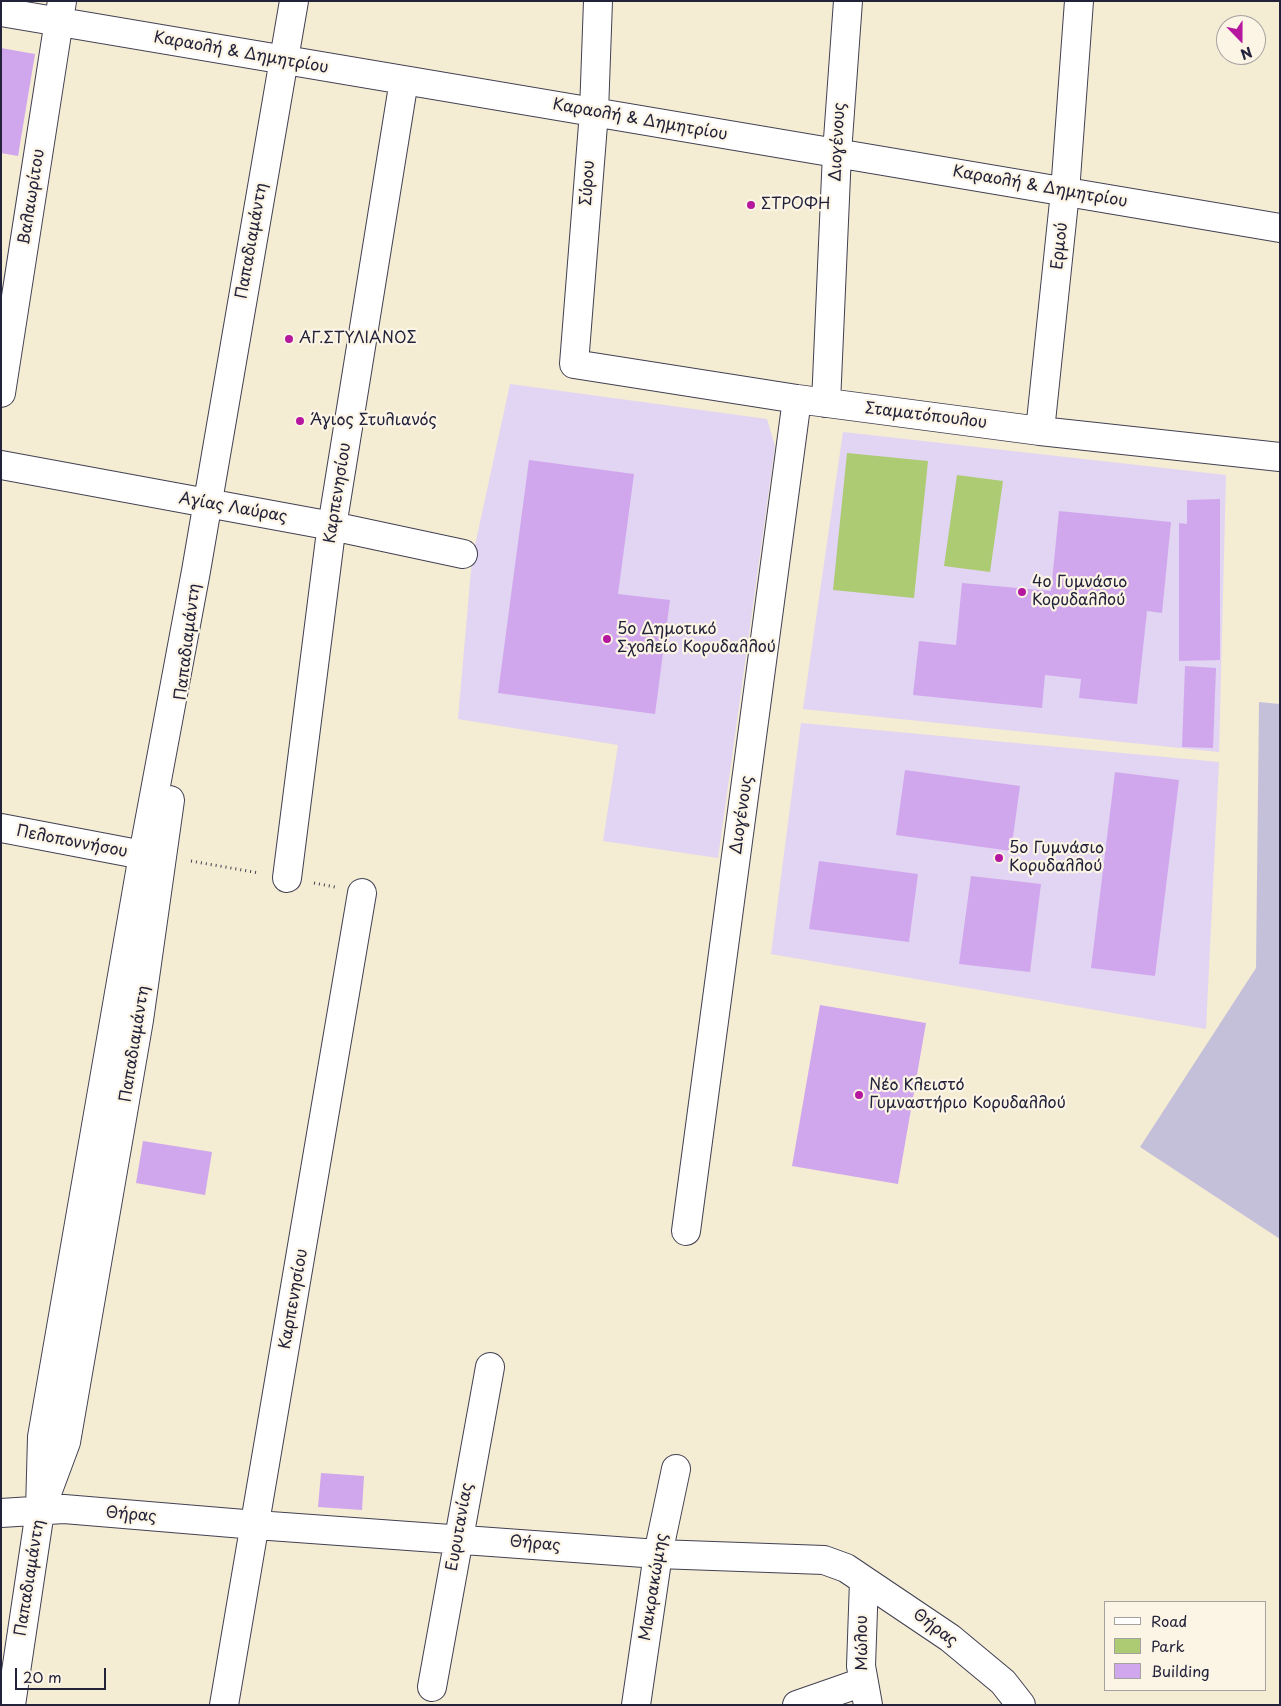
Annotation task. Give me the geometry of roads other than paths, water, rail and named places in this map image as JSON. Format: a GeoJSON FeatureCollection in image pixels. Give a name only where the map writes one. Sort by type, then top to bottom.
{"type":"FeatureCollection","features":[{"type":"Feature","properties":{"kind":"street","name":"Παπαδιαμάντη"},"geometry":{"type":"LineString","coordinates":[[40,1510],[66,1442],[136,1039],[163,856],[196,570],[206,503],[294,1]]}},
{"type":"Feature","properties":{"kind":"street","name":"Σύρου"},"geometry":{"type":"LineString","coordinates":[[574,364],[594,112],[598,1]]}},
{"type":"Feature","properties":{"kind":"street","name":"Διογένους"},"geometry":{"type":"LineString","coordinates":[[826,403],[837,153],[848,1]]}},
{"type":"Feature","properties":{"kind":"street","name":"Ερμού"},"geometry":{"type":"LineString","coordinates":[[1040,431],[1065,192],[1079,1]]}},
{"type":"Feature","properties":{"kind":"street","name":"Καραολή & Δημητρίου"},"geometry":{"type":"LineString","coordinates":[[1,12],[61,12],[284,60],[1280,228]]}},
{"type":"Feature","properties":{"kind":"street","name":"Βαλαωρίτου"},"geometry":{"type":"LineString","coordinates":[[1,393],[61,12]]}},
{"type":"Feature","properties":{"kind":"street","name":"Καρπενησίου"},"geometry":{"type":"LineString","coordinates":[[287,878],[332,526],[404,80]]}},
{"type":"Feature","properties":{"kind":"street","name":"Σταματόπουλου"},"geometry":{"type":"LineString","coordinates":[[574,364],[826,403],[1040,431],[1280,457]]}},
{"type":"Feature","properties":{"kind":"street","name":"Διογένους"},"geometry":{"type":"LineString","coordinates":[[686,1230],[797,399]]}},
{"type":"Feature","properties":{"kind":"street","name":"Αγίας Λαύρας"},"geometry":{"type":"LineString","coordinates":[[1,465],[332,526],[463,554]]}},
{"type":"Feature","properties":{"kind":"street","name":"Παπαδιαμάντη"},"geometry":{"type":"LineString","coordinates":[[11,1705],[40,1510],[42,1437],[142,856],[196,570]]}},
{"type":"Feature","properties":{"kind":"street","name":"Πελοποννήσου"},"geometry":{"type":"LineString","coordinates":[[1,828],[142,856]]}},
{"type":"Feature","properties":{"kind":"street","name":"Καρπενησίου"},"geometry":{"type":"LineString","coordinates":[[224,1705],[362,893]]}},
{"type":"Feature","properties":{"kind":"street","name":"Ευρυτανίας"},"geometry":{"type":"LineString","coordinates":[[432,1687],[490,1367]]}},
{"type":"Feature","properties":{"kind":"street","name":"Μακρακώμης"},"geometry":{"type":"LineString","coordinates":[[636,1705],[658,1554],[676,1469]]}},
{"type":"Feature","properties":{"kind":"street","name":"Θήρας"},"geometry":{"type":"LineString","coordinates":[[1,1513],[64,1509],[658,1554],[824,1560],[846,1568],[950,1638],[1003,1682],[1020,1705]]}},
{"type":"Feature","properties":{"kind":"street","name":"Μώλου"},"geometry":{"type":"LineString","coordinates":[[864,1580],[861,1660],[866,1693]]}},
{"type":"Feature","properties":{"kind":"street"},"geometry":{"type":"LineString","coordinates":[[797,1705],[866,1693]]}},
{"type":"Feature","properties":{"kind":"place","name":"ΣΤΡΟΦΗ"},"geometry":{"type":"Point","coordinates":[751,205]}},
{"type":"Feature","properties":{"kind":"place","name":"ΑΓ.ΣΤΥΛΙΑΝΟΣ"},"geometry":{"type":"Point","coordinates":[289,339]}},
{"type":"Feature","properties":{"kind":"place","name":"Άγιος Στυλιανός"},"geometry":{"type":"Point","coordinates":[300,421]}},
{"type":"Feature","properties":{"kind":"place","name":"4ο Γυμνάσιο Κορυδαλλού"},"geometry":{"type":"Point","coordinates":[1022,592]}},
{"type":"Feature","properties":{"kind":"place","name":"5ο Δημοτικό Σχολείο Κορυδαλλού"},"geometry":{"type":"Point","coordinates":[607,639]}},
{"type":"Feature","properties":{"kind":"place","name":"5ο Γυμνάσιο Κορυδαλλού"},"geometry":{"type":"Point","coordinates":[999,858]}},
{"type":"Feature","properties":{"kind":"place","name":"Νέο Κλειστό Γυμναστήριο Κορυδαλλού"},"geometry":{"type":"Point","coordinates":[859,1095]}}]}
